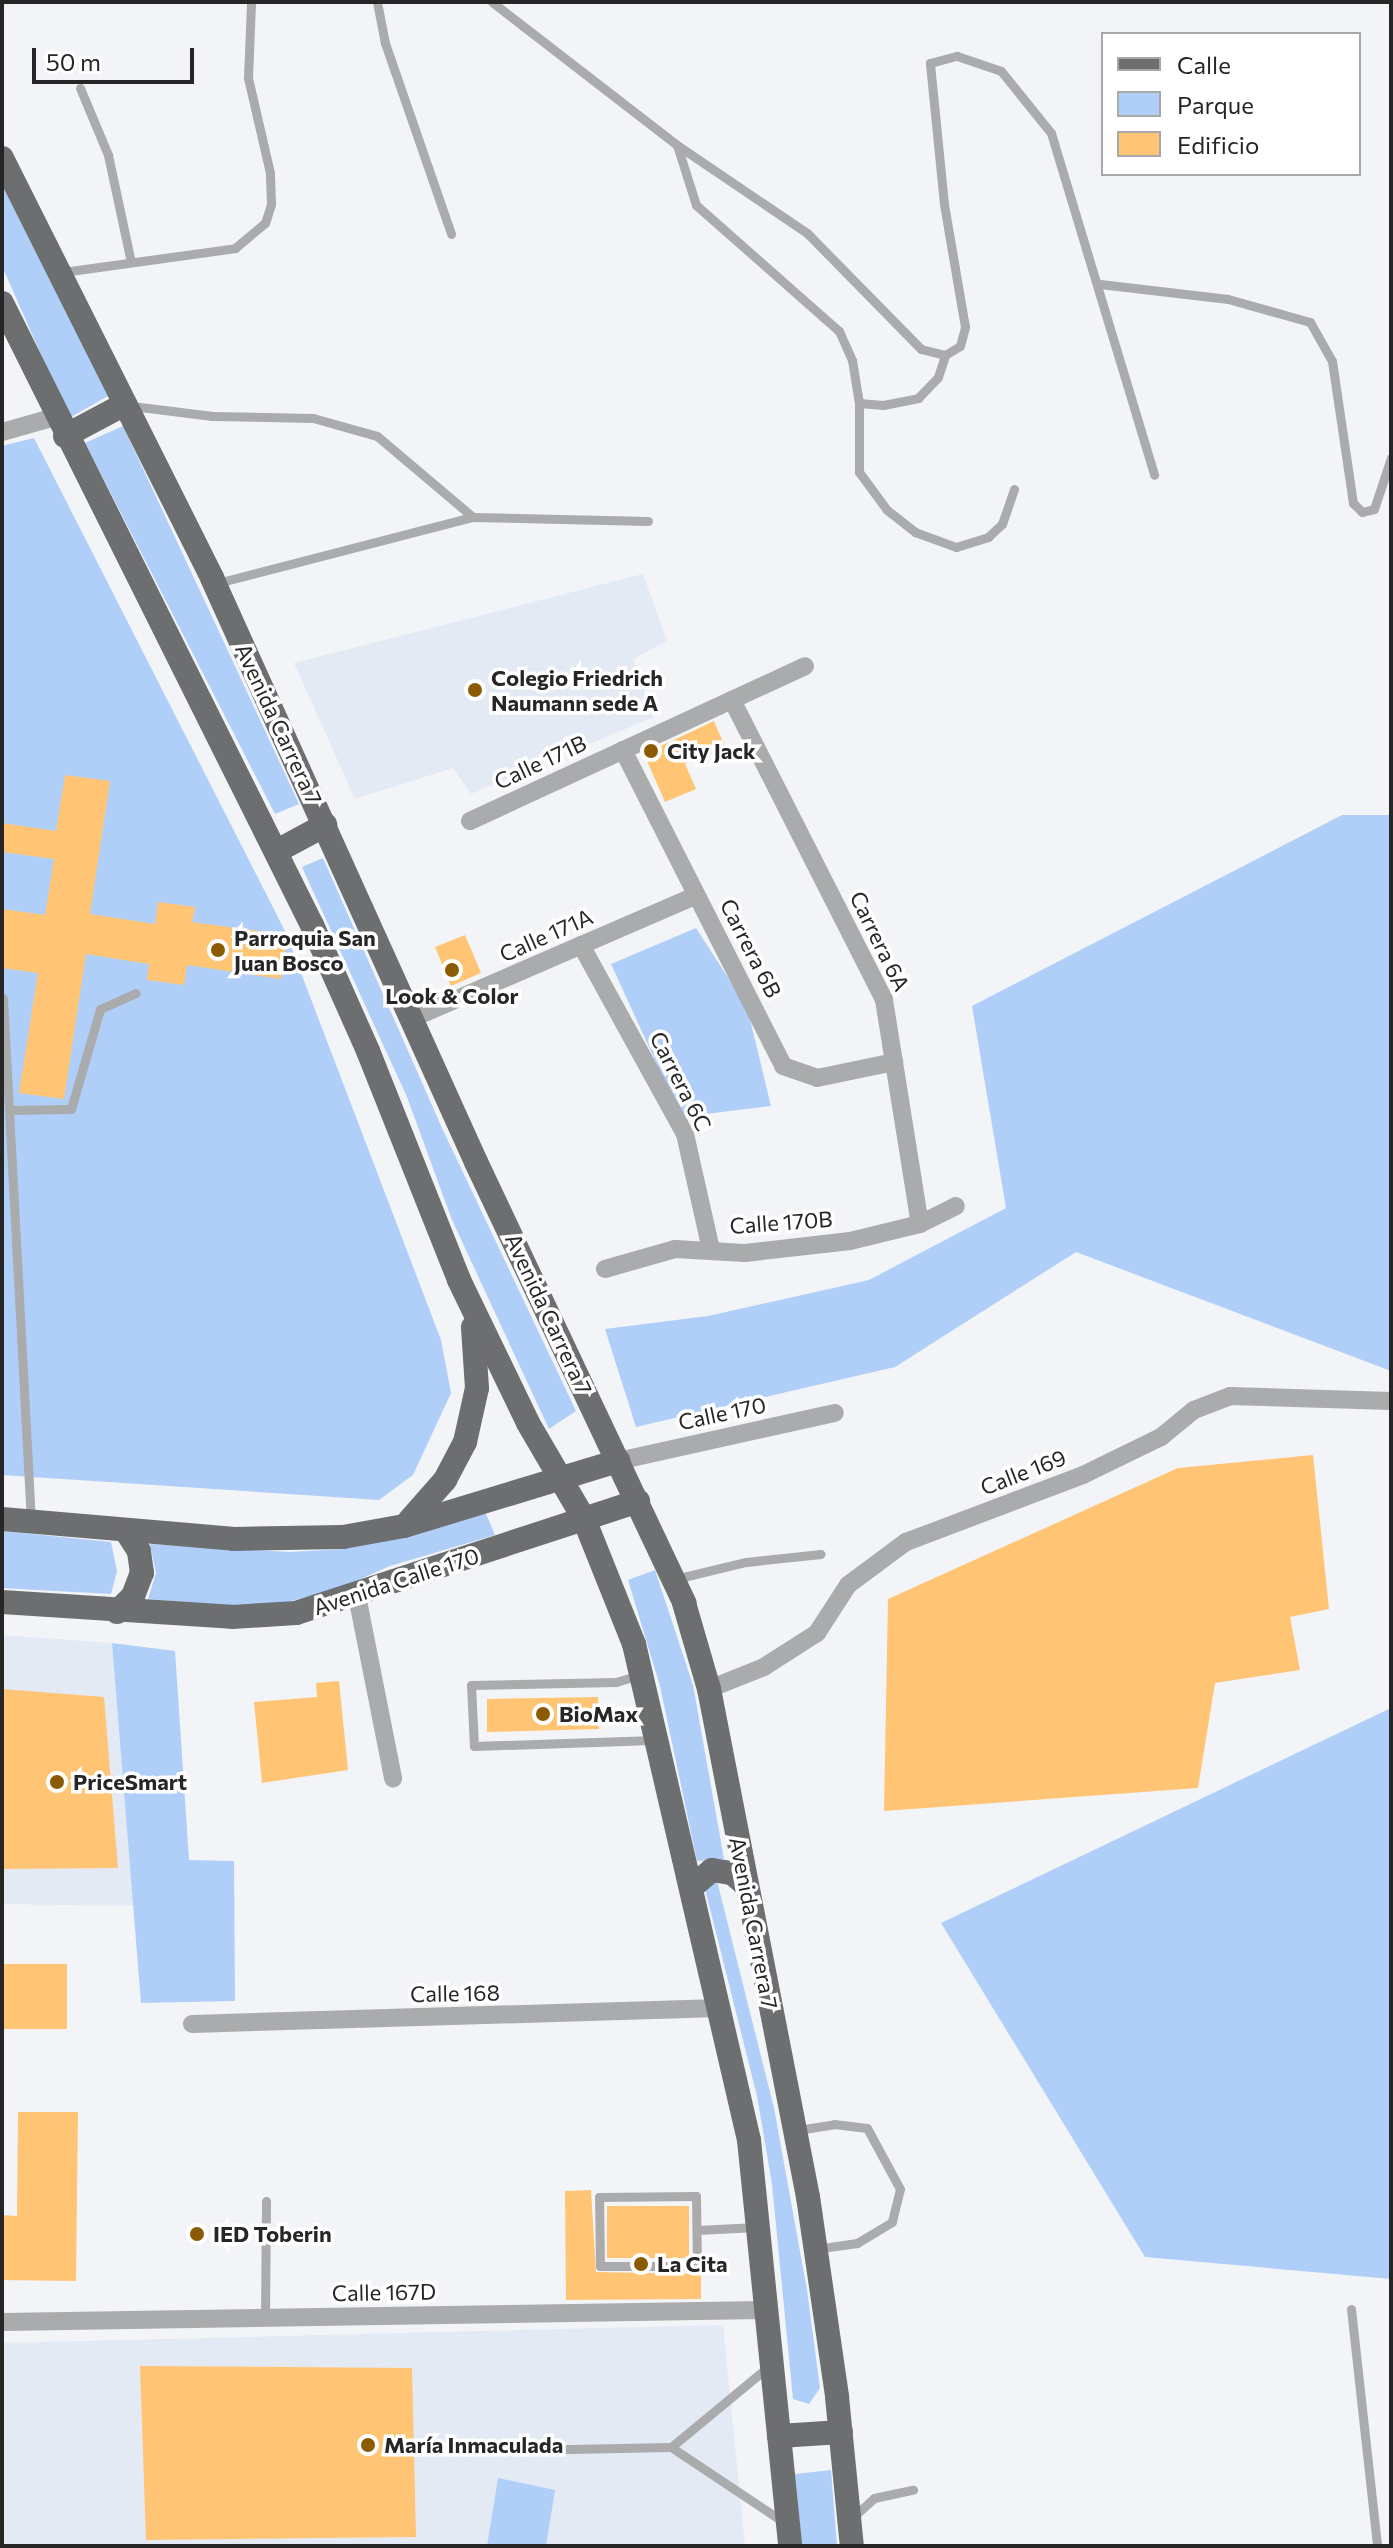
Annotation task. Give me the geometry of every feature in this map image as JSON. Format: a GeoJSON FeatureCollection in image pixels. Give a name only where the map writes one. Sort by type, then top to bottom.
{"type":"FeatureCollection","features":[{"type":"Feature","properties":{"kind":"main road","name":"Avenida Carrera 7"},"geometry":{"type":"LineString","coordinates":[[2,158],[214,584],[675,1579],[709,1689],[795,2131],[816,2249],[841,2432],[852,2546]]}},
{"type":"Feature","properties":{"kind":"main road"},"geometry":{"type":"LineString","coordinates":[[2,303],[60,426],[277,851],[368,1051],[472,1308],[528,1423],[584,1519],[642,1674],[660,1740],[742,2103],[761,2227],[789,2536]]}},
{"type":"Feature","properties":{"kind":"main road"},"geometry":{"type":"LineString","coordinates":[[60,426],[125,404]]}},
{"type":"Feature","properties":{"kind":"main road"},"geometry":{"type":"LineString","coordinates":[[277,851],[325,825]]}},
{"type":"Feature","properties":{"kind":"main road"},"geometry":{"type":"LineString","coordinates":[[404,1526],[445,1480],[473,1415],[472,1308]]}},
{"type":"Feature","properties":{"kind":"main road"},"geometry":{"type":"LineString","coordinates":[[2,1519],[272,1541],[343,1537],[404,1526],[618,1461]]}},
{"type":"Feature","properties":{"kind":"main road","name":"Avenida Calle 170"},"geometry":{"type":"LineString","coordinates":[[2,1602],[117,1612],[255,1618],[296,1613],[357,1596],[638,1501]]}},
{"type":"Feature","properties":{"kind":"main road"},"geometry":{"type":"LineString","coordinates":[[117,1612],[133,1596],[142,1573],[139,1551],[126,1531]]}},
{"type":"Feature","properties":{"kind":"main road"},"geometry":{"type":"LineString","coordinates":[[693,1886],[712,1870],[732,1873],[746,1885]]}},
{"type":"Feature","properties":{"kind":"main road"},"geometry":{"type":"LineString","coordinates":[[779,2436],[841,2432]]}},
{"type":"Feature","properties":{"kind":"street"},"geometry":{"type":"LineString","coordinates":[[2,432],[60,426]]}},
{"type":"Feature","properties":{"kind":"street","name":"Calle 171B"},"geometry":{"type":"LineString","coordinates":[[470,821],[805,666]]}},
{"type":"Feature","properties":{"kind":"street","name":"Carrera 6A"},"geometry":{"type":"LineString","coordinates":[[732,700],[884,1000],[920,1224]]}},
{"type":"Feature","properties":{"kind":"street","name":"Carrera 6B"},"geometry":{"type":"LineString","coordinates":[[623,750],[783,1066],[817,1078],[894,1062]]}},
{"type":"Feature","properties":{"kind":"street","name":"Calle 171A"},"geometry":{"type":"LineString","coordinates":[[413,1018],[697,895]]}},
{"type":"Feature","properties":{"kind":"street","name":"Carrera 6C"},"geometry":{"type":"LineString","coordinates":[[581,945],[685,1134],[711,1249]]}},
{"type":"Feature","properties":{"kind":"street","name":"Calle 170B"},"geometry":{"type":"LineString","coordinates":[[605,1269],[655,1252],[711,1249],[745,1253],[820,1245],[920,1224],[956,1206]]}},
{"type":"Feature","properties":{"kind":"street","name":"Calle 169"},"geometry":{"type":"LineString","coordinates":[[709,1689],[764,1667],[817,1633],[848,1585],[906,1542],[1083,1475],[1161,1437],[1194,1410],[1230,1396],[1391,1401]]}},
{"type":"Feature","properties":{"kind":"street","name":"Calle 170"},"geometry":{"type":"LineString","coordinates":[[618,1461],[835,1413]]}},
{"type":"Feature","properties":{"kind":"street"},"geometry":{"type":"LineString","coordinates":[[357,1596],[393,1778]]}},
{"type":"Feature","properties":{"kind":"street","name":"Calle 168"},"geometry":{"type":"LineString","coordinates":[[192,2024],[720,2008]]}},
{"type":"Feature","properties":{"kind":"street","name":"Calle 167D"},"geometry":{"type":"LineString","coordinates":[[2,2322],[768,2310]]}},
{"type":"Feature","properties":{"kind":"lane"},"geometry":{"type":"LineString","coordinates":[[59,272],[235,248],[265,223],[271,204],[270,173],[248,78],[251,2]]}},
{"type":"Feature","properties":{"kind":"lane"},"geometry":{"type":"LineString","coordinates":[[377,2],[385,43],[451,234]]}},
{"type":"Feature","properties":{"kind":"lane"},"geometry":{"type":"LineString","coordinates":[[492,2],[677,145],[807,233],[921,349],[945,355]]}},
{"type":"Feature","properties":{"kind":"lane"},"geometry":{"type":"LineString","coordinates":[[859,403],[883,405],[918,398],[938,377],[945,355],[960,346],[965,327],[944,204],[930,63],[957,56],[1001,71],[1022,91],[1051,133],[1100,284],[1154,475]]}},
{"type":"Feature","properties":{"kind":"lane"},"geometry":{"type":"LineString","coordinates":[[80,88],[108,155],[131,262]]}},
{"type":"Feature","properties":{"kind":"lane"},"geometry":{"type":"LineString","coordinates":[[677,145],[696,205],[839,331],[852,360],[859,403],[859,472],[887,510],[915,532],[956,547],[988,537],[1002,524],[1014,489]]}},
{"type":"Feature","properties":{"kind":"lane"},"geometry":{"type":"LineString","coordinates":[[1100,284],[1228,299],[1310,322],[1332,361],[1353,503],[1362,512],[1374,509],[1391,458]]}},
{"type":"Feature","properties":{"kind":"lane"},"geometry":{"type":"LineString","coordinates":[[125,404],[212,416],[313,418],[377,436],[473,517]]}},
{"type":"Feature","properties":{"kind":"lane"},"geometry":{"type":"LineString","coordinates":[[214,584],[473,517],[648,521]]}},
{"type":"Feature","properties":{"kind":"lane"},"geometry":{"type":"LineString","coordinates":[[9,1110],[71,1109],[100,1009],[136,993]]}},
{"type":"Feature","properties":{"kind":"lane"},"geometry":{"type":"LineString","coordinates":[[3,998],[31,1522]]}},
{"type":"Feature","properties":{"kind":"lane"},"geometry":{"type":"LineString","coordinates":[[675,1579],[746,1562],[821,1554]]}},
{"type":"Feature","properties":{"kind":"lane"},"geometry":{"type":"LineString","coordinates":[[642,1674],[616,1682],[471,1685],[474,1746],[660,1740]]}},
{"type":"Feature","properties":{"kind":"lane"},"geometry":{"type":"LineString","coordinates":[[795,2131],[834,2124],[867,2128],[900,2189],[892,2222],[857,2243],[816,2249]]}},
{"type":"Feature","properties":{"kind":"lane"},"geometry":{"type":"LineString","coordinates":[[696,2196],[697,2230],[697,2266],[600,2266],[599,2197],[696,2196]]}},
{"type":"Feature","properties":{"kind":"lane"},"geometry":{"type":"LineString","coordinates":[[265,2318],[266,2201]]}},
{"type":"Feature","properties":{"kind":"lane"},"geometry":{"type":"LineString","coordinates":[[697,2230],[761,2227]]}},
{"type":"Feature","properties":{"kind":"lane"},"geometry":{"type":"LineString","coordinates":[[1351,2309],[1377,2546]]}},
{"type":"Feature","properties":{"kind":"lane"},"geometry":{"type":"LineString","coordinates":[[671,2447],[773,2362]]}},
{"type":"Feature","properties":{"kind":"lane"},"geometry":{"type":"LineString","coordinates":[[520,2450],[671,2447],[789,2536]]}},
{"type":"Feature","properties":{"kind":"lane"},"geometry":{"type":"LineString","coordinates":[[849,2520],[874,2498],[913,2490]]}},
{"type":"Feature","properties":{"kind":"shaded area","name":"Colegio Friedrich Naumann sede A"},"geometry":{"type":"Polygon","coordinates":[[[643,574],[667,641],[633,659],[654,717],[471,794],[453,768],[355,799],[294,663],[643,574]]]}},
{"type":"Feature","properties":{"kind":"shaded area"},"geometry":{"type":"Polygon","coordinates":[[[2,1635],[112,1643],[134,1906],[2,1904],[2,1635]]]}},
{"type":"Feature","properties":{"kind":"shaded area","name":"María Inmaculada"},"geometry":{"type":"Polygon","coordinates":[[[723,2325],[745,2546],[2,2546],[2,2343],[723,2325]]]}},
{"type":"Feature","properties":{"kind":"green space"},"geometry":{"type":"Polygon","coordinates":[[[2,182],[110,395],[69,418],[2,266],[2,182]]]}},
{"type":"Feature","properties":{"kind":"green space"},"geometry":{"type":"Polygon","coordinates":[[[123,426],[299,804],[275,814],[85,443],[123,426]]]}},
{"type":"Feature","properties":{"kind":"green space"},"geometry":{"type":"Polygon","coordinates":[[[34,438],[285,931],[441,1340],[451,1393],[413,1475],[379,1500],[2,1475],[2,446],[34,438]]]}},
{"type":"Feature","properties":{"kind":"green space"},"geometry":{"type":"Polygon","coordinates":[[[1342,815],[1391,815],[1391,1371],[1076,1252],[895,1367],[636,1427],[605,1329],[708,1316],[869,1280],[1006,1208],[972,1006],[1342,815]]]}},
{"type":"Feature","properties":{"kind":"green space"},"geometry":{"type":"Polygon","coordinates":[[[323,858],[442,1128],[576,1411],[549,1429],[452,1220],[407,1097],[302,867],[323,858]]]}},
{"type":"Feature","properties":{"kind":"green space"},"geometry":{"type":"Polygon","coordinates":[[[696,928],[747,1007],[771,1106],[681,1117],[611,964],[696,928]]]}},
{"type":"Feature","properties":{"kind":"green space"},"geometry":{"type":"Polygon","coordinates":[[[483,1507],[495,1535],[390,1566],[340,1588],[284,1603],[231,1606],[148,1599],[156,1573],[150,1544],[290,1552],[343,1549],[483,1507]]]}},
{"type":"Feature","properties":{"kind":"green space"},"geometry":{"type":"Polygon","coordinates":[[[2,1531],[111,1542],[117,1571],[111,1594],[2,1588],[2,1531]]]}},
{"type":"Feature","properties":{"kind":"green space"},"geometry":{"type":"Polygon","coordinates":[[[655,1570],[693,1685],[724,1859],[697,1861],[660,1686],[628,1580],[655,1570]]]}},
{"type":"Feature","properties":{"kind":"green space"},"geometry":{"type":"Polygon","coordinates":[[[112,1643],[175,1651],[189,1860],[234,1861],[235,2001],[141,2003],[112,1643]]]}},
{"type":"Feature","properties":{"kind":"green space"},"geometry":{"type":"Polygon","coordinates":[[[1391,1708],[1391,2279],[1145,2257],[941,1923],[1391,1708]]]}},
{"type":"Feature","properties":{"kind":"green space"},"geometry":{"type":"Polygon","coordinates":[[[717,1881],[774,2108],[807,2290],[820,2388],[809,2404],[793,2399],[772,2184],[757,2096],[705,1889],[717,1881]]]}},
{"type":"Feature","properties":{"kind":"green space"},"geometry":{"type":"Polygon","coordinates":[[[831,2470],[837,2546],[802,2546],[795,2474],[831,2470]]]}},
{"type":"Feature","properties":{"kind":"green space"},"geometry":{"type":"Polygon","coordinates":[[[498,2478],[555,2490],[546,2546],[487,2546],[498,2478]]]}},
{"type":"Feature","properties":{"kind":"building"},"geometry":{"type":"Polygon","coordinates":[[[714,721],[725,747],[685,764],[696,789],[665,802],[644,754],[714,721]]]}},
{"type":"Feature","properties":{"kind":"building"},"geometry":{"type":"Polygon","coordinates":[[[65,775],[110,781],[90,914],[155,924],[158,902],[195,907],[192,922],[288,935],[281,979],[187,965],[184,985],[147,980],[149,964],[86,954],[64,1099],[19,1093],[38,973],[2,968],[2,909],[45,915],[54,859],[2,852],[2,823],[56,831],[65,775]]]}},
{"type":"Feature","properties":{"kind":"building"},"geometry":{"type":"Polygon","coordinates":[[[465,935],[481,973],[451,986],[435,947],[465,935]]]}},
{"type":"Feature","properties":{"kind":"building"},"geometry":{"type":"Polygon","coordinates":[[[1313,1455],[1329,1609],[1290,1617],[1300,1670],[1215,1683],[1198,1788],[884,1811],[888,1599],[1178,1468],[1313,1455]]]}},
{"type":"Feature","properties":{"kind":"building"},"geometry":{"type":"Polygon","coordinates":[[[339,1681],[348,1770],[262,1783],[254,1702],[317,1697],[316,1683],[339,1681]]]}},
{"type":"Feature","properties":{"kind":"building","name":"PriceSmart"},"geometry":{"type":"Polygon","coordinates":[[[2,1689],[104,1697],[118,1868],[2,1869],[2,1689]]]}},
{"type":"Feature","properties":{"kind":"building","name":"BioMax"},"geometry":{"type":"Polygon","coordinates":[[[598,1697],[599,1729],[487,1732],[487,1699],[598,1697]]]}},
{"type":"Feature","properties":{"kind":"building"},"geometry":{"type":"Polygon","coordinates":[[[2,1964],[67,1964],[67,2029],[2,2029],[2,1964]]]}},
{"type":"Feature","properties":{"kind":"building"},"geometry":{"type":"Polygon","coordinates":[[[18,2112],[78,2112],[76,2281],[2,2280],[2,2215],[17,2216],[18,2112]]]}},
{"type":"Feature","properties":{"kind":"building"},"geometry":{"type":"Polygon","coordinates":[[[591,2190],[596,2272],[701,2274],[701,2299],[566,2300],[565,2191],[591,2190]]]}},
{"type":"Feature","properties":{"kind":"building"},"geometry":{"type":"Polygon","coordinates":[[[607,2206],[689,2206],[689,2258],[607,2258],[607,2206]]]}},
{"type":"Feature","properties":{"kind":"building"},"geometry":{"type":"Polygon","coordinates":[[[140,2366],[412,2368],[416,2537],[146,2540],[140,2366]]]}},
{"type":"Feature","properties":{"kind":"place","name":"Colegio Friedrich Naumann sede A"},"geometry":{"type":"Point","coordinates":[475,690]}},
{"type":"Feature","properties":{"kind":"place","name":"City Jack"},"geometry":{"type":"Point","coordinates":[651,751]}},
{"type":"Feature","properties":{"kind":"place","name":"Parroquia San Juan Bosco"},"geometry":{"type":"Point","coordinates":[218,950]}},
{"type":"Feature","properties":{"kind":"place","name":"Look & Color"},"geometry":{"type":"Point","coordinates":[452,970]}},
{"type":"Feature","properties":{"kind":"place","name":"BioMax"},"geometry":{"type":"Point","coordinates":[543,1714]}},
{"type":"Feature","properties":{"kind":"place","name":"PriceSmart"},"geometry":{"type":"Point","coordinates":[57,1782]}},
{"type":"Feature","properties":{"kind":"place","name":"IED Toberin"},"geometry":{"type":"Point","coordinates":[197,2234]}},
{"type":"Feature","properties":{"kind":"place","name":"La Cita"},"geometry":{"type":"Point","coordinates":[641,2264]}},
{"type":"Feature","properties":{"kind":"place","name":"María Inmaculada"},"geometry":{"type":"Point","coordinates":[368,2445]}}]}
